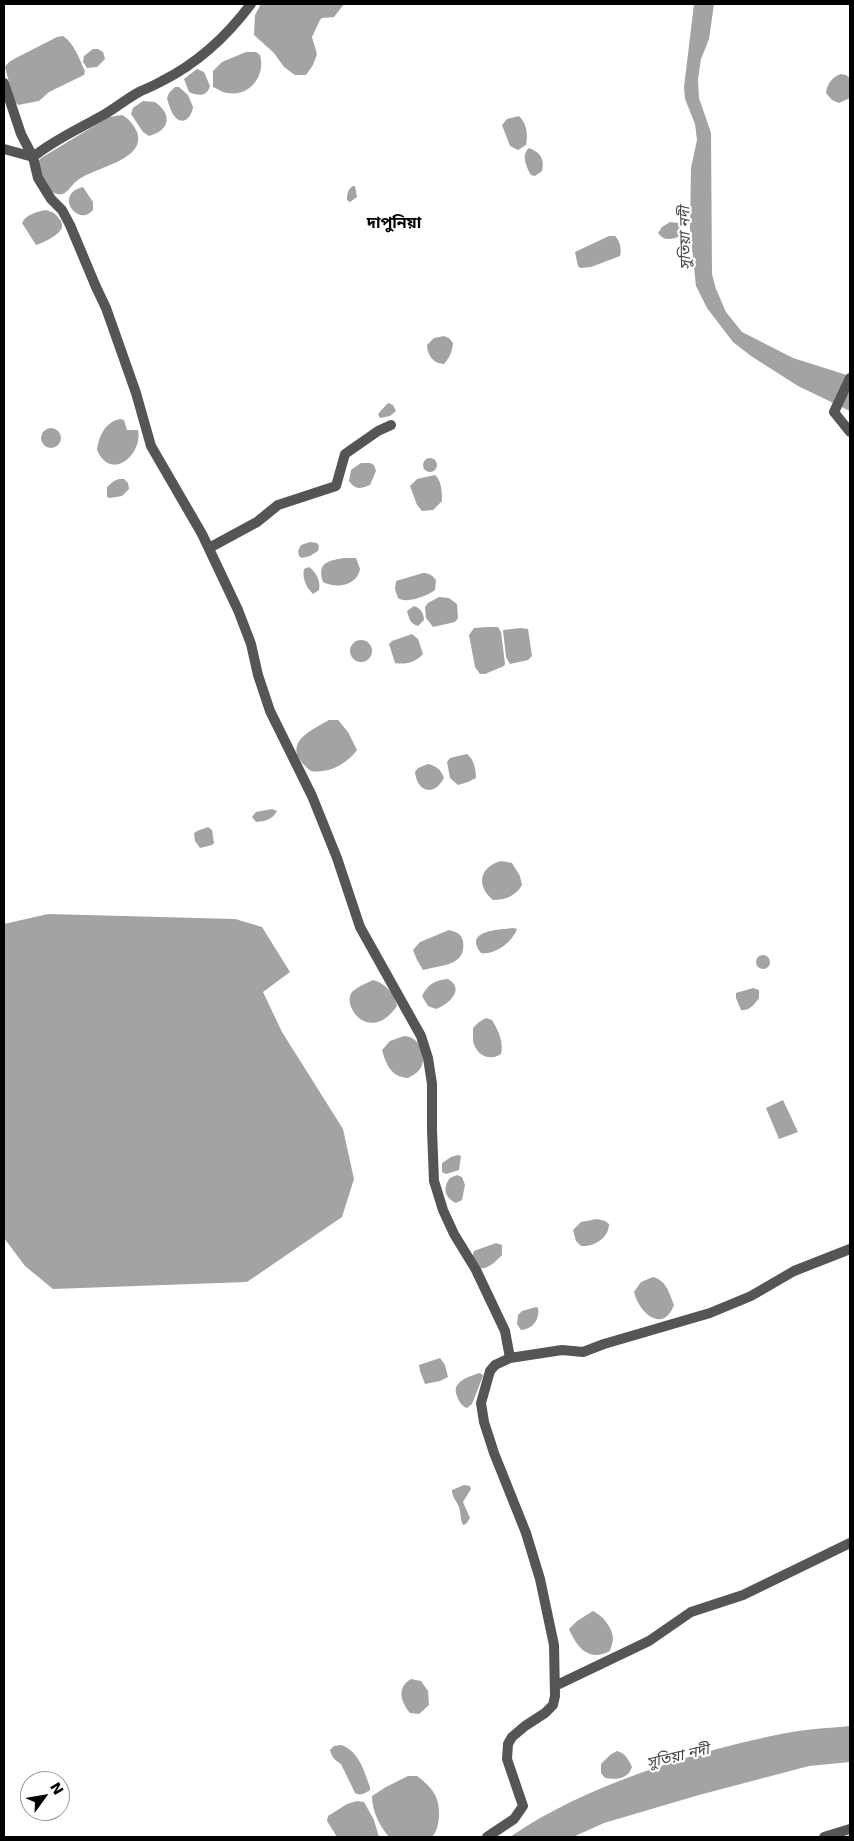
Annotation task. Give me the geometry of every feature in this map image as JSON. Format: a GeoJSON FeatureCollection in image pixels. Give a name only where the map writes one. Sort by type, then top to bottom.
{"type":"FeatureCollection","features":[{"type":"Feature","properties":{"kind":"street"},"geometry":{"type":"LineString","coordinates":[[33,157],[47,145],[186,68],[227,34],[251,4]]}},
{"type":"Feature","properties":{"kind":"street"},"geometry":{"type":"LineString","coordinates":[[4,83],[21,134],[33,157],[38,178],[51,199],[62,210],[70,225],[106,308],[136,393],[152,446],[209,548],[238,610],[251,644],[258,675],[270,711],[312,796],[337,858],[360,927],[421,1036],[428,1058],[432,1084],[434,1181],[443,1210],[454,1234],[476,1270],[505,1331],[510,1358]]}},
{"type":"Feature","properties":{"kind":"street"},"geometry":{"type":"LineString","coordinates":[[4,149],[33,157]]}},
{"type":"Feature","properties":{"kind":"street"},"geometry":{"type":"LineString","coordinates":[[850,378],[834,412],[850,432]]}},
{"type":"Feature","properties":{"kind":"street"},"geometry":{"type":"LineString","coordinates":[[209,548],[257,522],[278,505],[336,486],[344,454],[378,431],[391,425]]}},
{"type":"Feature","properties":{"kind":"street"},"geometry":{"type":"LineString","coordinates":[[487,1837],[514,1819],[523,1806],[518,1786],[507,1759],[508,1744],[525,1726],[554,1705],[555,1686],[554,1646],[540,1579],[526,1533],[494,1453],[484,1422],[481,1403],[490,1372],[495,1364],[510,1358],[562,1350],[583,1352],[710,1313],[751,1296],[794,1271],[850,1249]]}},
{"type":"Feature","properties":{"kind":"street"},"geometry":{"type":"LineString","coordinates":[[555,1686],[649,1641],[691,1612],[743,1595],[850,1543]]}},
{"type":"Feature","properties":{"kind":"street"},"geometry":{"type":"LineString","coordinates":[[824,1837],[850,1829]]}},
{"type":"Feature","properties":{"kind":"shaded area"},"geometry":{"type":"Polygon","coordinates":[[[261,4],[344,4],[334,17],[322,18],[320,20],[312,37],[317,54],[313,65],[306,75],[295,75],[284,67],[274,53],[254,35],[255,15],[261,4]]]}},
{"type":"Feature","properties":{"kind":"shaded area"},"geometry":{"type":"Polygon","coordinates":[[[694,4],[714,4],[709,39],[701,59],[698,79],[699,98],[711,133],[712,274],[716,289],[726,312],[742,332],[793,358],[850,376],[850,411],[798,386],[751,356],[733,342],[707,308],[696,286],[690,229],[691,168],[697,140],[695,124],[685,99],[684,87],[694,4]]]}},
{"type":"Feature","properties":{"kind":"shaded area"},"geometry":{"type":"Polygon","coordinates":[[[63,36],[71,43],[76,52],[85,71],[84,75],[49,92],[39,101],[18,105],[14,101],[5,67],[14,59],[57,37],[63,36]]]}},
{"type":"Feature","properties":{"kind":"shaded area"},"geometry":{"type":"Polygon","coordinates":[[[93,49],[103,52],[105,59],[97,67],[87,68],[83,62],[84,56],[93,49]]]}},
{"type":"Feature","properties":{"kind":"shaded area"},"geometry":{"type":"Polygon","coordinates":[[[246,52],[256,52],[260,55],[261,70],[255,83],[243,92],[236,93],[224,92],[213,87],[213,71],[222,62],[246,52]]]}},
{"type":"Feature","properties":{"kind":"shaded area"},"geometry":{"type":"Polygon","coordinates":[[[197,69],[204,72],[210,86],[209,90],[202,95],[189,92],[184,79],[197,69]]]}},
{"type":"Feature","properties":{"kind":"shaded area"},"geometry":{"type":"Polygon","coordinates":[[[841,74],[850,78],[850,98],[839,103],[832,100],[826,93],[831,81],[841,74]]]}},
{"type":"Feature","properties":{"kind":"shaded area"},"geometry":{"type":"Polygon","coordinates":[[[175,87],[179,87],[188,95],[193,107],[190,116],[182,121],[176,118],[171,111],[167,98],[175,87]]]}},
{"type":"Feature","properties":{"kind":"shaded area"},"geometry":{"type":"Polygon","coordinates":[[[143,101],[155,102],[161,107],[167,121],[162,130],[149,136],[143,132],[131,114],[133,108],[143,101]]]}},
{"type":"Feature","properties":{"kind":"shaded area"},"geometry":{"type":"Polygon","coordinates":[[[122,115],[131,122],[137,132],[138,142],[127,156],[118,162],[86,175],[75,182],[64,194],[57,194],[46,186],[37,163],[41,158],[109,117],[122,115]]]}},
{"type":"Feature","properties":{"kind":"shaded area"},"geometry":{"type":"Polygon","coordinates":[[[519,116],[525,126],[527,137],[526,145],[518,150],[510,146],[502,125],[507,119],[519,116]]]}},
{"type":"Feature","properties":{"kind":"shaded area"},"geometry":{"type":"Polygon","coordinates":[[[529,148],[539,154],[542,160],[542,171],[535,176],[531,175],[525,161],[525,154],[529,148]]]}},
{"type":"Feature","properties":{"kind":"shaded area"},"geometry":{"type":"Polygon","coordinates":[[[355,186],[357,197],[350,202],[347,200],[348,193],[355,186]]]}},
{"type":"Feature","properties":{"kind":"shaded area"},"geometry":{"type":"Polygon","coordinates":[[[83,187],[93,202],[93,210],[81,215],[71,208],[69,202],[70,196],[74,191],[83,187]]]}},
{"type":"Feature","properties":{"kind":"shaded area"},"geometry":{"type":"Polygon","coordinates":[[[46,210],[57,216],[61,221],[62,227],[55,236],[36,245],[22,223],[29,215],[46,210]]]}},
{"type":"Feature","properties":{"kind":"shaded area"},"geometry":{"type":"Polygon","coordinates":[[[670,222],[678,223],[681,226],[680,236],[668,239],[658,233],[662,227],[670,222]]]}},
{"type":"Feature","properties":{"kind":"shaded area"},"geometry":{"type":"Polygon","coordinates":[[[609,236],[615,236],[618,240],[621,248],[620,256],[591,267],[580,268],[575,252],[609,236]]]}},
{"type":"Feature","properties":{"kind":"shaded area"},"geometry":{"type":"Polygon","coordinates":[[[444,336],[453,343],[448,359],[444,364],[440,364],[432,358],[428,352],[427,345],[434,338],[444,336]]]}},
{"type":"Feature","properties":{"kind":"shaded area"},"geometry":{"type":"Polygon","coordinates":[[[388,403],[393,405],[396,411],[390,416],[380,418],[378,414],[388,403]]]}},
{"type":"Feature","properties":{"kind":"shaded area"},"geometry":{"type":"Polygon","coordinates":[[[120,419],[124,420],[127,430],[138,430],[136,448],[125,461],[110,464],[103,459],[97,450],[98,445],[101,435],[107,426],[120,419]]]}},
{"type":"Feature","properties":{"kind":"shaded area"},"geometry":{"type":"Polygon","coordinates":[[[47,428],[55,428],[61,434],[61,442],[55,448],[47,448],[41,442],[41,434],[47,428]]]}},
{"type":"Feature","properties":{"kind":"shaded area"},"geometry":{"type":"Polygon","coordinates":[[[427,458],[433,458],[437,465],[433,472],[427,472],[423,468],[423,462],[427,458]]]}},
{"type":"Feature","properties":{"kind":"shaded area"},"geometry":{"type":"Polygon","coordinates":[[[361,463],[374,465],[376,471],[370,485],[358,488],[349,481],[351,470],[361,463]]]}},
{"type":"Feature","properties":{"kind":"shaded area"},"geometry":{"type":"Polygon","coordinates":[[[435,475],[442,491],[442,501],[433,510],[422,511],[417,505],[410,486],[417,479],[435,475]]]}},
{"type":"Feature","properties":{"kind":"shaded area"},"geometry":{"type":"Polygon","coordinates":[[[119,479],[124,479],[128,483],[129,489],[122,496],[107,497],[107,487],[119,479]]]}},
{"type":"Feature","properties":{"kind":"shaded area"},"geometry":{"type":"Polygon","coordinates":[[[310,542],[317,543],[319,546],[318,551],[302,558],[299,556],[298,551],[301,545],[310,542]]]}},
{"type":"Feature","properties":{"kind":"shaded area"},"geometry":{"type":"Polygon","coordinates":[[[344,558],[356,558],[360,569],[355,579],[340,585],[323,582],[321,571],[325,564],[344,558]]]}},
{"type":"Feature","properties":{"kind":"shaded area"},"geometry":{"type":"Polygon","coordinates":[[[309,567],[314,571],[319,580],[319,590],[313,594],[304,579],[304,569],[309,567]]]}},
{"type":"Feature","properties":{"kind":"shaded area"},"geometry":{"type":"Polygon","coordinates":[[[427,573],[436,580],[435,590],[412,600],[398,598],[395,589],[396,581],[427,573]]]}},
{"type":"Feature","properties":{"kind":"shaded area"},"geometry":{"type":"Polygon","coordinates":[[[439,597],[449,598],[457,604],[458,618],[455,622],[433,627],[426,618],[425,607],[428,603],[439,597]]]}},
{"type":"Feature","properties":{"kind":"shaded area"},"geometry":{"type":"Polygon","coordinates":[[[414,606],[420,610],[424,620],[418,626],[409,618],[407,611],[414,606]]]}},
{"type":"Feature","properties":{"kind":"shaded area"},"geometry":{"type":"Polygon","coordinates":[[[498,627],[501,632],[505,664],[485,674],[480,674],[475,667],[469,635],[474,628],[498,627]]]}},
{"type":"Feature","properties":{"kind":"shaded area"},"geometry":{"type":"Polygon","coordinates":[[[528,629],[532,656],[528,660],[510,664],[506,657],[503,630],[528,629]]]}},
{"type":"Feature","properties":{"kind":"shaded area"},"geometry":{"type":"Polygon","coordinates":[[[412,634],[418,639],[423,654],[411,662],[395,663],[389,644],[392,641],[412,634]]]}},
{"type":"Feature","properties":{"kind":"shaded area"},"geometry":{"type":"Polygon","coordinates":[[[361,640],[369,643],[372,651],[369,659],[361,662],[353,659],[350,651],[353,643],[361,640]]]}},
{"type":"Feature","properties":{"kind":"shaded area"},"geometry":{"type":"Polygon","coordinates":[[[329,720],[338,720],[348,732],[357,750],[348,760],[337,767],[324,771],[311,771],[297,754],[299,741],[312,730],[329,720]]]}},
{"type":"Feature","properties":{"kind":"shaded area"},"geometry":{"type":"Polygon","coordinates":[[[467,754],[474,765],[476,778],[458,785],[450,778],[447,762],[450,758],[467,754]]]}},
{"type":"Feature","properties":{"kind":"shaded area"},"geometry":{"type":"Polygon","coordinates":[[[428,764],[438,769],[444,778],[436,788],[431,790],[422,788],[416,779],[415,772],[418,768],[428,764]]]}},
{"type":"Feature","properties":{"kind":"shaded area"},"geometry":{"type":"Polygon","coordinates":[[[272,809],[277,811],[268,820],[256,822],[252,817],[256,812],[272,809]]]}},
{"type":"Feature","properties":{"kind":"shaded area"},"geometry":{"type":"Polygon","coordinates":[[[208,827],[212,830],[214,843],[200,848],[195,841],[194,833],[208,827]]]}},
{"type":"Feature","properties":{"kind":"shaded area"},"geometry":{"type":"Polygon","coordinates":[[[501,861],[512,863],[520,876],[522,885],[510,897],[493,900],[484,889],[482,878],[488,868],[501,861]]]}},
{"type":"Feature","properties":{"kind":"shaded area"},"geometry":{"type":"Polygon","coordinates":[[[48,914],[235,919],[262,927],[290,972],[263,992],[282,1032],[343,1129],[354,1179],[342,1217],[247,1282],[53,1289],[25,1266],[4,1238],[4,924],[48,914]]]}},
{"type":"Feature","properties":{"kind":"shaded area"},"geometry":{"type":"Polygon","coordinates":[[[517,929],[515,934],[503,947],[492,952],[481,953],[476,940],[480,936],[492,931],[517,929]]]}},
{"type":"Feature","properties":{"kind":"shaded area"},"geometry":{"type":"Polygon","coordinates":[[[449,930],[458,933],[462,938],[463,950],[461,956],[451,963],[423,970],[413,950],[420,942],[449,930]]]}},
{"type":"Feature","properties":{"kind":"shaded area"},"geometry":{"type":"Polygon","coordinates":[[[763,955],[768,957],[770,962],[768,967],[763,969],[758,967],[756,962],[758,957],[763,955]]]}},
{"type":"Feature","properties":{"kind":"shaded area"},"geometry":{"type":"Polygon","coordinates":[[[448,979],[455,987],[453,996],[436,1009],[428,1006],[422,996],[427,988],[439,980],[448,979]]]}},
{"type":"Feature","properties":{"kind":"shaded area"},"geometry":{"type":"Polygon","coordinates":[[[373,980],[378,981],[389,990],[397,1006],[387,1017],[377,1022],[368,1022],[360,1019],[354,1013],[350,998],[354,990],[373,980]]]}},
{"type":"Feature","properties":{"kind":"shaded area"},"geometry":{"type":"Polygon","coordinates":[[[753,988],[759,990],[759,998],[749,1008],[741,1010],[736,993],[753,988]]]}},
{"type":"Feature","properties":{"kind":"shaded area"},"geometry":{"type":"Polygon","coordinates":[[[486,1018],[492,1020],[501,1041],[501,1054],[492,1057],[484,1056],[480,1053],[473,1041],[473,1028],[486,1018]]]}},
{"type":"Feature","properties":{"kind":"shaded area"},"geometry":{"type":"Polygon","coordinates":[[[404,1036],[417,1042],[423,1055],[420,1069],[408,1078],[397,1075],[390,1069],[382,1050],[390,1041],[404,1036]]]}},
{"type":"Feature","properties":{"kind":"shaded area"},"geometry":{"type":"Polygon","coordinates":[[[783,1100],[798,1132],[779,1139],[766,1108],[783,1100]]]}},
{"type":"Feature","properties":{"kind":"shaded area"},"geometry":{"type":"Polygon","coordinates":[[[458,1155],[461,1156],[459,1170],[446,1174],[442,1172],[442,1163],[458,1155]]]}},
{"type":"Feature","properties":{"kind":"shaded area"},"geometry":{"type":"Polygon","coordinates":[[[457,1175],[462,1177],[465,1185],[462,1200],[456,1203],[447,1196],[445,1189],[450,1178],[457,1175]]]}},
{"type":"Feature","properties":{"kind":"shaded area"},"geometry":{"type":"Polygon","coordinates":[[[597,1219],[609,1224],[604,1237],[591,1245],[581,1246],[576,1241],[573,1230],[581,1222],[597,1219]]]}},
{"type":"Feature","properties":{"kind":"shaded area"},"geometry":{"type":"Polygon","coordinates":[[[496,1243],[502,1245],[502,1255],[489,1266],[479,1268],[472,1257],[474,1251],[496,1243]]]}},
{"type":"Feature","properties":{"kind":"shaded area"},"geometry":{"type":"Polygon","coordinates":[[[653,1277],[664,1284],[674,1305],[669,1314],[664,1318],[658,1319],[646,1313],[634,1292],[641,1282],[653,1277]]]}},
{"type":"Feature","properties":{"kind":"shaded area"},"geometry":{"type":"Polygon","coordinates":[[[538,1308],[537,1320],[529,1328],[521,1330],[517,1324],[518,1315],[522,1311],[538,1308]]]}},
{"type":"Feature","properties":{"kind":"shaded area"},"geometry":{"type":"Polygon","coordinates":[[[440,1358],[445,1365],[448,1377],[425,1384],[419,1365],[440,1358]]]}},
{"type":"Feature","properties":{"kind":"shaded area"},"geometry":{"type":"Polygon","coordinates":[[[479,1373],[483,1376],[472,1404],[467,1408],[459,1400],[456,1387],[470,1376],[479,1373]]]}},
{"type":"Feature","properties":{"kind":"shaded area"},"geometry":{"type":"Polygon","coordinates":[[[464,1485],[470,1486],[471,1489],[463,1502],[470,1518],[463,1525],[459,1507],[452,1490],[464,1485]]]}},
{"type":"Feature","properties":{"kind":"shaded area"},"geometry":{"type":"Polygon","coordinates":[[[593,1611],[606,1622],[612,1634],[613,1640],[610,1651],[603,1654],[590,1654],[585,1651],[576,1642],[569,1629],[577,1621],[593,1611]]]}},
{"type":"Feature","properties":{"kind":"shaded area"},"geometry":{"type":"Polygon","coordinates":[[[411,1679],[421,1681],[428,1691],[429,1705],[419,1714],[410,1713],[402,1699],[402,1690],[411,1679]]]}},
{"type":"Feature","properties":{"kind":"shaded area"},"geometry":{"type":"Polygon","coordinates":[[[850,1726],[850,1762],[809,1766],[699,1795],[604,1823],[573,1837],[510,1837],[572,1801],[642,1772],[715,1750],[786,1733],[850,1726]]]}},
{"type":"Feature","properties":{"kind":"shaded area"},"geometry":{"type":"Polygon","coordinates":[[[341,1745],[357,1757],[363,1768],[370,1790],[359,1794],[355,1793],[341,1764],[335,1760],[330,1750],[334,1746],[341,1745]]]}},
{"type":"Feature","properties":{"kind":"shaded area"},"geometry":{"type":"Polygon","coordinates":[[[617,1751],[626,1757],[632,1767],[628,1774],[622,1778],[605,1778],[601,1773],[601,1764],[617,1751]]]}},
{"type":"Feature","properties":{"kind":"shaded area"},"geometry":{"type":"Polygon","coordinates":[[[408,1776],[417,1776],[428,1785],[436,1797],[439,1807],[439,1818],[437,1829],[432,1837],[389,1837],[375,1813],[372,1796],[408,1776]]]}},
{"type":"Feature","properties":{"kind":"shaded area"},"geometry":{"type":"Polygon","coordinates":[[[357,1801],[364,1802],[374,1820],[379,1837],[337,1837],[327,1821],[328,1816],[347,1804],[357,1801]]]}},
{"type":"Feature","properties":{"kind":"district","name":"দাপুনিয়া"},"geometry":{"type":"Point","coordinates":[394,224]}},
{"type":"Feature","properties":{"kind":"water label","name":"সুতিয়া নদী"},"geometry":{"type":"Point","coordinates":[686,238]}},
{"type":"Feature","properties":{"kind":"water label","name":"সুতিয়া নদী"},"geometry":{"type":"Point","coordinates":[678,1757]}}]}
